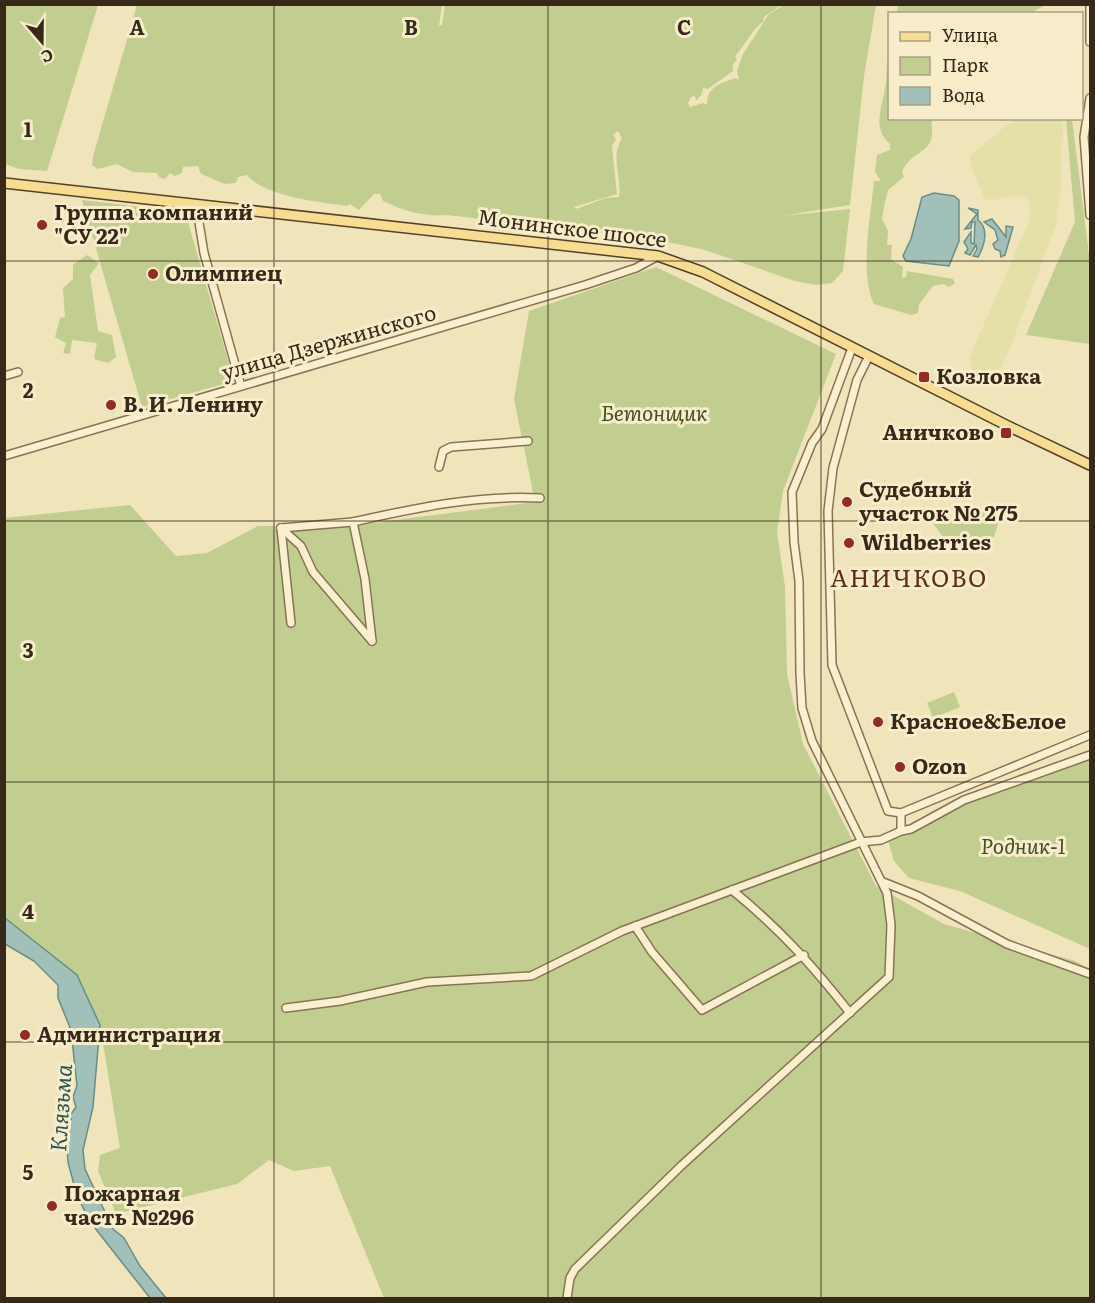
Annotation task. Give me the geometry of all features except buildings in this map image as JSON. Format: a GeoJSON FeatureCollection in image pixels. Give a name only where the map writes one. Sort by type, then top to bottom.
{"type":"FeatureCollection","features":[{"type":"Feature","properties":{"kind":"main road","name":"Монинское шоссе"},"geometry":{"type":"LineString","coordinates":[[4,183],[658,256],[703,272],[1090,465]]}},
{"type":"Feature","properties":{"kind":"street"},"geometry":{"type":"LineString","coordinates":[[1090,4],[1090,42]]}},
{"type":"Feature","properties":{"kind":"street"},"geometry":{"type":"LineString","coordinates":[[1090,98],[1084,137],[1090,215]]}},
{"type":"Feature","properties":{"kind":"street"},"geometry":{"type":"LineString","coordinates":[[196,204],[204,253],[241,386]]}},
{"type":"Feature","properties":{"kind":"street"},"geometry":{"type":"LineString","coordinates":[[626,271],[636,263],[634,253]]}},
{"type":"Feature","properties":{"kind":"street","name":"улица Дзержинского"},"geometry":{"type":"LineString","coordinates":[[6,456],[626,271],[658,256]]}},
{"type":"Feature","properties":{"kind":"street"},"geometry":{"type":"LineString","coordinates":[[567,1299],[570,1278],[575,1269],[682,1165],[889,977],[891,925],[883,882],[812,741],[802,708],[799,581],[794,542],[792,492],[812,443],[822,429],[852,348]]}},
{"type":"Feature","properties":{"kind":"street"},"geometry":{"type":"LineString","coordinates":[[869,356],[857,380],[833,468],[828,511],[832,665],[888,811],[901,813],[1090,735]]}},
{"type":"Feature","properties":{"kind":"street"},"geometry":{"type":"LineString","coordinates":[[4,376],[18,372]]}},
{"type":"Feature","properties":{"kind":"street"},"geometry":{"type":"LineString","coordinates":[[439,468],[444,451],[451,447],[528,441]]}},
{"type":"Feature","properties":{"kind":"street"},"geometry":{"type":"LineString","coordinates":[[281,528],[353,522],[432,505],[507,496],[540,498]]}},
{"type":"Feature","properties":{"kind":"street"},"geometry":{"type":"LineString","coordinates":[[281,528],[301,546],[313,572],[372,641],[365,579],[353,522]]}},
{"type":"Feature","properties":{"kind":"street"},"geometry":{"type":"LineString","coordinates":[[281,528],[291,623]]}},
{"type":"Feature","properties":{"kind":"street"},"geometry":{"type":"LineString","coordinates":[[286,1008],[340,1001],[427,982],[531,976],[635,926],[861,842],[881,840],[911,829],[964,800],[1090,755]]}},
{"type":"Feature","properties":{"kind":"street"},"geometry":{"type":"LineString","coordinates":[[901,813],[901,831]]}},
{"type":"Feature","properties":{"kind":"street"},"geometry":{"type":"LineString","coordinates":[[883,882],[918,896],[1007,944],[1090,974]]}},
{"type":"Feature","properties":{"kind":"street"},"geometry":{"type":"LineString","coordinates":[[732,890],[773,924],[804,955],[850,1013]]}},
{"type":"Feature","properties":{"kind":"street"},"geometry":{"type":"LineString","coordinates":[[635,926],[652,952],[702,1010],[804,955]]}},
{"type":"Feature","properties":{"kind":"shaded area"},"geometry":{"type":"Polygon","coordinates":[[[1013,120],[1063,120],[1061,187],[1056,225],[1009,351],[997,376],[980,378],[972,370],[969,358],[1030,219],[1030,204],[1027,198],[1016,196],[985,199],[969,163],[971,155],[1013,120]]]}},
{"type":"Feature","properties":{"kind":"green space"},"geometry":{"type":"Polygon","coordinates":[[[5,4],[98,5],[47,171],[19,169],[5,164],[5,4]]]}},
{"type":"Feature","properties":{"kind":"green space"},"geometry":{"type":"Polygon","coordinates":[[[898,4],[1046,5],[1032,12],[897,12],[898,4]]]}},
{"type":"Feature","properties":{"kind":"green space"},"geometry":{"type":"Polygon","coordinates":[[[137,5],[442,5],[439,26],[442,25],[445,5],[781,5],[764,17],[763,22],[735,56],[737,60],[733,64],[733,71],[708,89],[703,88],[702,94],[696,101],[695,96],[691,97],[688,103],[690,107],[703,103],[707,105],[712,89],[736,78],[739,80],[737,71],[743,54],[769,14],[784,5],[876,5],[864,76],[850,205],[781,216],[850,209],[843,271],[832,283],[816,285],[795,281],[705,250],[649,238],[422,214],[383,201],[380,194],[374,194],[359,210],[350,204],[347,206],[323,203],[266,189],[247,175],[238,177],[236,183],[225,184],[201,174],[198,166],[183,167],[182,173],[175,176],[170,173],[165,179],[159,177],[157,173],[133,172],[117,164],[98,169],[92,165],[137,5]],[[618,131],[613,135],[616,139],[612,146],[617,194],[574,207],[576,209],[606,198],[619,197],[617,152],[622,139],[618,131]]]}},
{"type":"Feature","properties":{"kind":"green space"},"geometry":{"type":"Polygon","coordinates":[[[888,60],[888,120],[931,120],[932,131],[928,146],[912,158],[902,172],[904,177],[888,190],[882,219],[888,231],[887,245],[892,245],[891,259],[903,267],[902,278],[906,277],[907,271],[953,279],[955,283],[949,287],[943,284],[933,286],[919,304],[918,313],[911,315],[874,304],[867,276],[867,244],[874,181],[881,181],[875,172],[877,155],[890,150],[890,144],[884,137],[879,123],[888,60]]]}},
{"type":"Feature","properties":{"kind":"green space"},"geometry":{"type":"Polygon","coordinates":[[[1066,120],[1072,120],[1090,263],[1090,344],[1026,335],[1075,222],[1066,120]]]}},
{"type":"Feature","properties":{"kind":"green space","name":"Олимпиец"},"geometry":{"type":"Polygon","coordinates":[[[82,200],[185,212],[234,381],[142,407],[82,200]]]}},
{"type":"Feature","properties":{"kind":"green space"},"geometry":{"type":"Polygon","coordinates":[[[87,255],[99,263],[90,275],[98,331],[112,335],[116,357],[108,363],[94,359],[97,343],[72,340],[70,354],[63,353],[66,343],[55,337],[60,318],[65,317],[63,288],[73,279],[73,265],[87,255]]]}},
{"type":"Feature","properties":{"kind":"green space","name":"Бетонщик"},"geometry":{"type":"Polygon","coordinates":[[[656,267],[836,354],[783,491],[777,532],[785,587],[787,674],[803,744],[876,886],[944,924],[1075,961],[1090,969],[1090,1298],[384,1298],[330,1166],[294,1171],[269,1160],[237,1184],[116,1214],[98,1171],[100,1155],[120,1148],[100,1025],[77,975],[5,918],[4,518],[130,505],[176,556],[207,553],[258,526],[349,526],[535,502],[514,399],[529,311],[656,267]]]}},
{"type":"Feature","properties":{"kind":"green space"},"geometry":{"type":"Polygon","coordinates":[[[1009,507],[1012,520],[998,524],[994,537],[949,545],[932,522],[1009,507]]]}},
{"type":"Feature","properties":{"kind":"green space"},"geometry":{"type":"Polygon","coordinates":[[[954,692],[960,707],[933,718],[927,703],[954,692]]]}},
{"type":"Feature","properties":{"kind":"green space","name":"Родник-1"},"geometry":{"type":"Polygon","coordinates":[[[1090,760],[1090,949],[960,891],[909,878],[894,861],[888,840],[978,792],[1090,760]]]}},
{"type":"Feature","properties":{"kind":"water"},"geometry":{"type":"Polygon","coordinates":[[[934,193],[954,196],[959,200],[959,241],[949,266],[906,261],[903,256],[911,239],[922,197],[934,193]]]}},
{"type":"Feature","properties":{"kind":"water"},"geometry":{"type":"Polygon","coordinates":[[[968,208],[978,210],[978,220],[984,227],[984,242],[978,257],[973,256],[977,249],[976,245],[970,255],[965,253],[968,249],[964,242],[971,232],[971,243],[974,244],[975,222],[972,222],[971,228],[965,229],[977,214],[968,208]]]}},
{"type":"Feature","properties":{"kind":"water"},"geometry":{"type":"Polygon","coordinates":[[[992,219],[1006,237],[1006,226],[1013,227],[1005,255],[1001,257],[1000,251],[995,249],[993,244],[998,240],[995,230],[984,222],[992,219]]]}},
{"type":"Feature","properties":{"kind":"water"},"geometry":{"type":"Polygon","coordinates":[[[5,918],[77,975],[100,1025],[93,1107],[83,1150],[85,1169],[113,1229],[124,1238],[140,1266],[166,1298],[150,1298],[91,1223],[77,1196],[68,1162],[65,1123],[71,1119],[71,1114],[76,1107],[73,1097],[77,1086],[71,1030],[58,998],[58,985],[34,961],[5,944],[5,918]]]}},
{"type":"Feature","properties":{"kind":"place","name":"Группа компаний \"СУ 22\""},"geometry":{"type":"Point","coordinates":[42,225]}},
{"type":"Feature","properties":{"kind":"place","name":"Олимпиец"},"geometry":{"type":"Point","coordinates":[153,274]}},
{"type":"Feature","properties":{"kind":"place","name":"Козловка"},"geometry":{"type":"Point","coordinates":[924,377]}},
{"type":"Feature","properties":{"kind":"place","name":"В. И. Ленину"},"geometry":{"type":"Point","coordinates":[111,405]}},
{"type":"Feature","properties":{"kind":"place","name":"Аничково"},"geometry":{"type":"Point","coordinates":[1006,433]}},
{"type":"Feature","properties":{"kind":"place","name":"Судебный участок № 275"},"geometry":{"type":"Point","coordinates":[847,502]}},
{"type":"Feature","properties":{"kind":"place","name":"Wildberries"},"geometry":{"type":"Point","coordinates":[849,543]}},
{"type":"Feature","properties":{"kind":"place","name":"Красное&Белое"},"geometry":{"type":"Point","coordinates":[878,722]}},
{"type":"Feature","properties":{"kind":"place","name":"Ozon"},"geometry":{"type":"Point","coordinates":[900,767]}},
{"type":"Feature","properties":{"kind":"place","name":"Администрация"},"geometry":{"type":"Point","coordinates":[25,1035]}},
{"type":"Feature","properties":{"kind":"place","name":"Пожарная часть №296"},"geometry":{"type":"Point","coordinates":[52,1206]}},
{"type":"Feature","properties":{"kind":"district","name":"АНИЧКОВО"},"geometry":{"type":"Point","coordinates":[909,579]}},
{"type":"Feature","properties":{"kind":"water label","name":"Клязьма"},"geometry":{"type":"Point","coordinates":[61,1108]}}]}
